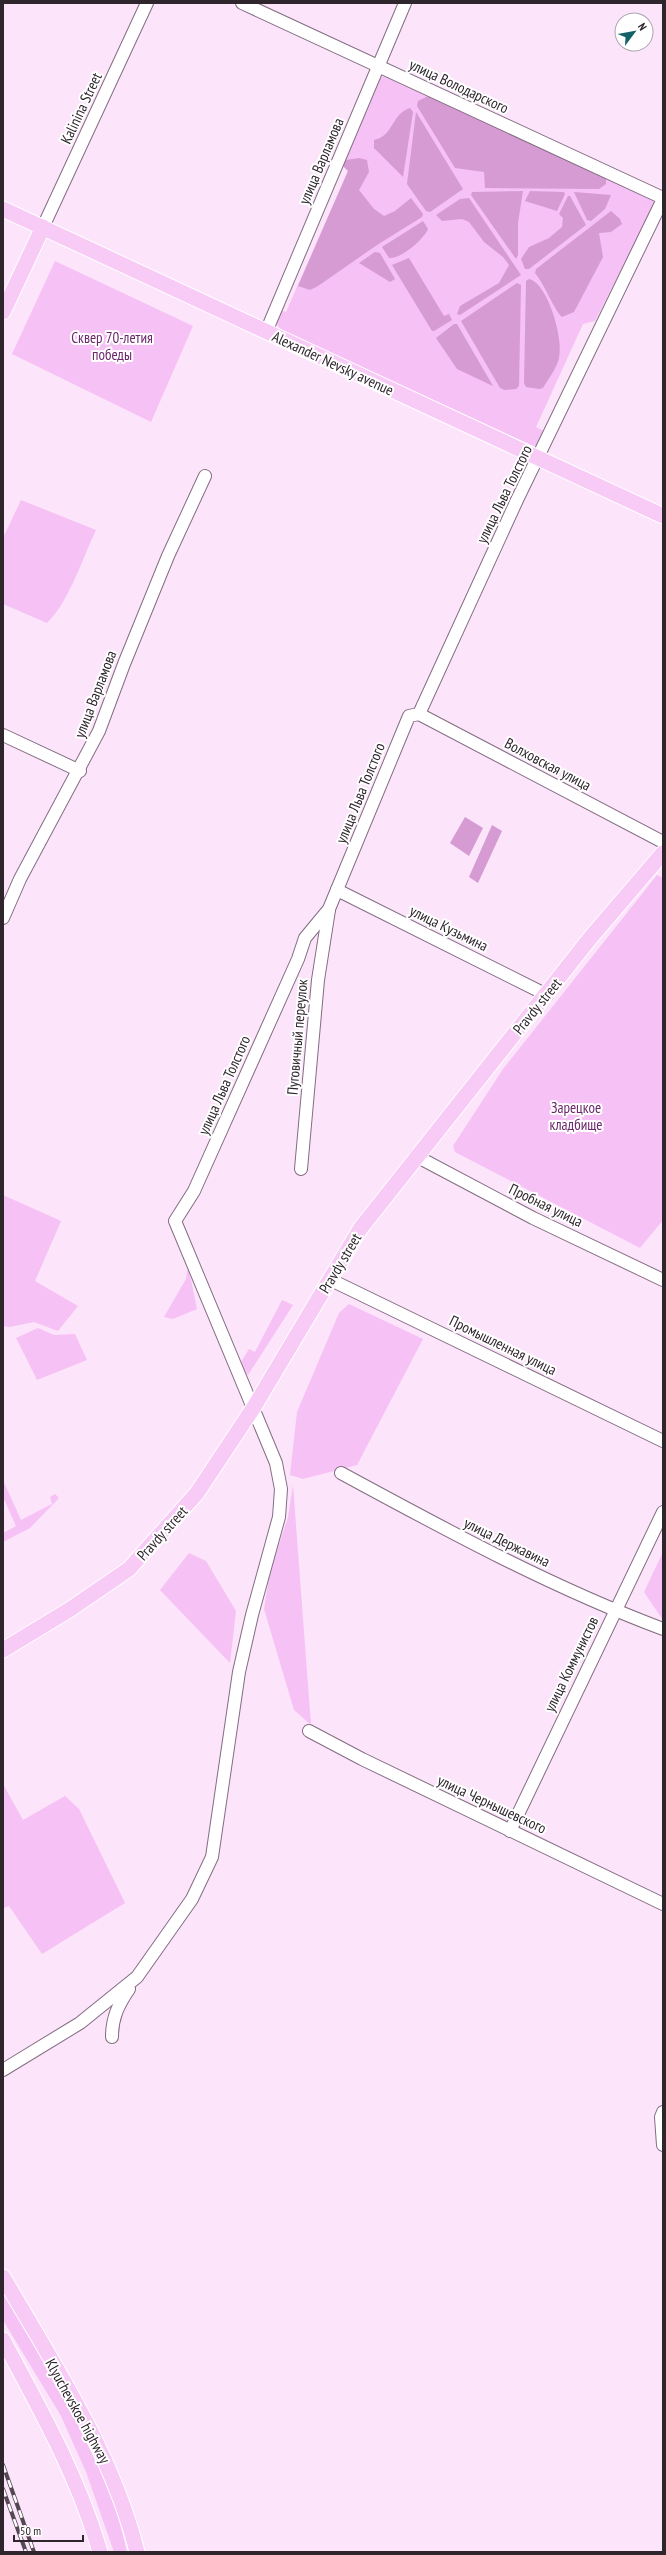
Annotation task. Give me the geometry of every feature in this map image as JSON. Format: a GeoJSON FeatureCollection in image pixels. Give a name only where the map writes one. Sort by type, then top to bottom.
{"type":"FeatureCollection","features":[{"type":"Feature","properties":{"kind":"main road","name":"Alexander Nevsky avenue"},"geometry":{"type":"LineString","coordinates":[[3,209],[663,516]]}},
{"type":"Feature","properties":{"kind":"main road"},"geometry":{"type":"LineString","coordinates":[[3,312],[43,227]]}},
{"type":"Feature","properties":{"kind":"main road","name":"Pravdy street"},"geometry":{"type":"LineString","coordinates":[[3,1650],[69,1610],[129,1569],[197,1493],[254,1407],[360,1229],[416,1156],[547,995],[591,937],[663,853]]}},
{"type":"Feature","properties":{"kind":"main road","name":"Klyuchevskoe highway"},"geometry":{"type":"LineString","coordinates":[[3,2277],[87,2423],[110,2468],[137,2552]]}},
{"type":"Feature","properties":{"kind":"main road","name":"Klyuchevskoe highway"},"geometry":{"type":"LineString","coordinates":[[3,2340],[59,2444],[82,2496],[100,2552]]}},
{"type":"Feature","properties":{"kind":"street","name":"Kalinina Street"},"geometry":{"type":"LineString","coordinates":[[43,227],[147,3]]}},
{"type":"Feature","properties":{"kind":"street","name":"улица Володарского"},"geometry":{"type":"LineString","coordinates":[[242,3],[663,198]]}},
{"type":"Feature","properties":{"kind":"street","name":"улица Варламова"},"geometry":{"type":"LineString","coordinates":[[266,332],[405,3]]}},
{"type":"Feature","properties":{"kind":"street","name":"улица Льва Толстого"},"geometry":{"type":"LineString","coordinates":[[254,1407],[232,1361],[175,1221],[186,1206],[197,1184],[298,959],[305,938],[329,909],[409,716],[419,714],[538,458],[663,198]]}},
{"type":"Feature","properties":{"kind":"street","name":"улица Варламова"},"geometry":{"type":"LineString","coordinates":[[3,918],[20,879],[80,771],[100,731],[124,664],[168,556],[205,476]]}},
{"type":"Feature","properties":{"kind":"street","name":"Волховская улица"},"geometry":{"type":"LineString","coordinates":[[419,714],[663,842]]}},
{"type":"Feature","properties":{"kind":"street"},"geometry":{"type":"LineString","coordinates":[[3,734],[80,771]]}},
{"type":"Feature","properties":{"kind":"street","name":"улица Кузьмина"},"geometry":{"type":"LineString","coordinates":[[337,890],[547,995]]}},
{"type":"Feature","properties":{"kind":"street","name":"Пуговичный переулок"},"geometry":{"type":"LineString","coordinates":[[301,1169],[318,980],[329,909]]}},
{"type":"Feature","properties":{"kind":"street","name":"Пробная улица"},"geometry":{"type":"LineString","coordinates":[[416,1156],[533,1218],[663,1280]]}},
{"type":"Feature","properties":{"kind":"street","name":"Промышленная улица"},"geometry":{"type":"LineString","coordinates":[[330,1279],[663,1440]]}},
{"type":"Feature","properties":{"kind":"street"},"geometry":{"type":"LineString","coordinates":[[112,2037],[112,2021],[117,2007],[192,1899],[212,1857],[239,1672],[252,1615],[279,1517],[281,1489],[276,1463],[254,1407]]}},
{"type":"Feature","properties":{"kind":"street","name":"улица Державина"},"geometry":{"type":"LineString","coordinates":[[341,1473],[498,1558],[615,1611],[663,1629]]}},
{"type":"Feature","properties":{"kind":"street","name":"улица Коммунистов"},"geometry":{"type":"LineString","coordinates":[[510,1830],[663,1512]]}},
{"type":"Feature","properties":{"kind":"street","name":"улица Чернышевского"},"geometry":{"type":"LineString","coordinates":[[309,1731],[362,1760],[663,1904]]}},
{"type":"Feature","properties":{"kind":"street"},"geometry":{"type":"LineString","coordinates":[[3,2070],[80,2023],[137,1977]]}},
{"type":"Feature","properties":{"kind":"street"},"geometry":{"type":"LineString","coordinates":[[663,2112],[661,2117],[663,2145]]}},
{"type":"Feature","properties":{"kind":"green space"},"geometry":{"type":"Polygon","coordinates":[[[384,76],[654,200],[655,204],[595,321],[583,324],[536,427],[544,431],[537,445],[533,446],[280,329],[275,321],[280,310],[286,312],[348,171],[343,166],[379,79],[384,76]]]}},
{"type":"Feature","properties":{"kind":"green space","name":"Сквер 70-летия победы"},"geometry":{"type":"Polygon","coordinates":[[[55,261],[193,326],[151,422],[12,354],[55,261]]]}},
{"type":"Feature","properties":{"kind":"green space"},"geometry":{"type":"Polygon","coordinates":[[[21,500],[96,530],[69,591],[55,614],[47,623],[3,604],[3,538],[21,500]]]}},
{"type":"Feature","properties":{"kind":"green space","name":"Зарецкое кладбище"},"geometry":{"type":"Polygon","coordinates":[[[657,875],[663,878],[663,1220],[640,1248],[455,1152],[453,1146],[503,1069],[657,875]]]}},
{"type":"Feature","properties":{"kind":"green space"},"geometry":{"type":"Polygon","coordinates":[[[3,1195],[61,1221],[35,1281],[78,1306],[58,1331],[34,1322],[10,1327],[3,1326],[3,1195]]]}},
{"type":"Feature","properties":{"kind":"green space"},"geometry":{"type":"Polygon","coordinates":[[[188,1265],[197,1309],[173,1319],[164,1317],[186,1279],[188,1265]]]}},
{"type":"Feature","properties":{"kind":"green space"},"geometry":{"type":"Polygon","coordinates":[[[282,1300],[293,1305],[248,1375],[243,1369],[241,1362],[249,1349],[255,1352],[282,1300]]]}},
{"type":"Feature","properties":{"kind":"green space"},"geometry":{"type":"Polygon","coordinates":[[[349,1304],[423,1339],[357,1465],[303,1479],[290,1475],[297,1412],[339,1313],[349,1304]]]}},
{"type":"Feature","properties":{"kind":"green space"},"geometry":{"type":"Polygon","coordinates":[[[38,1328],[54,1335],[75,1334],[87,1360],[37,1380],[16,1338],[38,1328]]]}},
{"type":"Feature","properties":{"kind":"green space"},"geometry":{"type":"Polygon","coordinates":[[[3,1480],[21,1520],[52,1504],[50,1497],[55,1494],[59,1498],[30,1528],[3,1542],[3,1533],[16,1526],[3,1497],[3,1480]]]}},
{"type":"Feature","properties":{"kind":"green space"},"geometry":{"type":"Polygon","coordinates":[[[293,1485],[311,1725],[294,1710],[264,1609],[270,1572],[288,1517],[293,1485]]]}},
{"type":"Feature","properties":{"kind":"green space"},"geometry":{"type":"Polygon","coordinates":[[[663,1552],[663,1620],[644,1592],[663,1552]]]}},
{"type":"Feature","properties":{"kind":"green space"},"geometry":{"type":"Polygon","coordinates":[[[189,1553],[206,1561],[236,1611],[230,1663],[160,1590],[189,1553]]]}},
{"type":"Feature","properties":{"kind":"green space"},"geometry":{"type":"Polygon","coordinates":[[[3,1784],[23,1820],[65,1796],[79,1809],[125,1903],[42,1954],[9,1906],[3,1908],[3,1784]]]}},
{"type":"Feature","properties":{"kind":"green space"},"geometry":{"type":"Polygon","coordinates":[[[3,2287],[83,2430],[115,2504],[127,2552],[114,2552],[86,2472],[61,2416],[3,2320],[3,2287]]]}},
{"type":"Feature","properties":{"kind":"shaded area"},"geometry":{"type":"Polygon","coordinates":[[[428,96],[606,178],[606,184],[599,189],[485,188],[484,172],[455,168],[417,106],[418,101],[428,96]]]}},
{"type":"Feature","properties":{"kind":"shaded area"},"geometry":{"type":"Polygon","coordinates":[[[410,108],[413,112],[403,177],[374,148],[374,140],[381,138],[389,130],[399,115],[410,108]]]}},
{"type":"Feature","properties":{"kind":"shaded area"},"geometry":{"type":"Polygon","coordinates":[[[416,112],[463,189],[430,212],[426,211],[407,184],[416,112]]]}},
{"type":"Feature","properties":{"kind":"shaded area"},"geometry":{"type":"Polygon","coordinates":[[[359,158],[367,160],[369,172],[359,190],[374,209],[384,216],[395,211],[411,198],[423,214],[422,217],[377,245],[318,286],[310,290],[298,286],[348,171],[343,166],[346,160],[359,158]]]}},
{"type":"Feature","properties":{"kind":"shaded area"},"geometry":{"type":"Polygon","coordinates":[[[523,191],[518,223],[518,255],[516,259],[471,195],[472,192],[523,191]]]}},
{"type":"Feature","properties":{"kind":"shaded area"},"geometry":{"type":"Polygon","coordinates":[[[530,191],[564,192],[565,194],[557,211],[525,201],[530,191]]]}},
{"type":"Feature","properties":{"kind":"shaded area"},"geometry":{"type":"Polygon","coordinates":[[[574,192],[611,195],[605,209],[591,221],[587,220],[574,192]]]}},
{"type":"Feature","properties":{"kind":"shaded area"},"geometry":{"type":"Polygon","coordinates":[[[568,196],[570,196],[586,225],[529,269],[525,269],[521,259],[529,247],[549,238],[562,227],[563,218],[559,214],[568,196]]]}},
{"type":"Feature","properties":{"kind":"shaded area"},"geometry":{"type":"Polygon","coordinates":[[[469,198],[521,275],[460,315],[457,314],[460,306],[499,283],[509,265],[503,257],[484,242],[469,222],[462,219],[442,221],[436,215],[460,199],[469,198]]]}},
{"type":"Feature","properties":{"kind":"shaded area"},"geometry":{"type":"Polygon","coordinates":[[[611,211],[620,219],[622,224],[611,232],[599,233],[603,257],[574,312],[562,317],[535,273],[536,269],[611,211]]]}},
{"type":"Feature","properties":{"kind":"shaded area"},"geometry":{"type":"Polygon","coordinates":[[[423,221],[428,229],[417,243],[405,252],[389,258],[382,247],[423,221]]]}},
{"type":"Feature","properties":{"kind":"shaded area"},"geometry":{"type":"Polygon","coordinates":[[[375,252],[380,253],[395,279],[390,282],[359,263],[375,252]]]}},
{"type":"Feature","properties":{"kind":"shaded area"},"geometry":{"type":"Polygon","coordinates":[[[409,258],[444,316],[449,314],[452,320],[434,331],[432,331],[392,265],[409,258]]]}},
{"type":"Feature","properties":{"kind":"shaded area"},"geometry":{"type":"Polygon","coordinates":[[[529,279],[536,283],[548,301],[557,326],[560,350],[558,362],[554,370],[543,388],[539,389],[526,387],[524,383],[526,281],[529,279]]]}},
{"type":"Feature","properties":{"kind":"shaded area"},"geometry":{"type":"Polygon","coordinates":[[[517,283],[521,285],[519,386],[516,389],[505,390],[500,388],[461,321],[517,283]]]}},
{"type":"Feature","properties":{"kind":"shaded area"},"geometry":{"type":"Polygon","coordinates":[[[454,324],[457,324],[493,386],[457,369],[436,338],[454,324]]]}},
{"type":"Feature","properties":{"kind":"shaded area"},"geometry":{"type":"Polygon","coordinates":[[[465,817],[483,828],[469,856],[450,843],[465,817]]]}},
{"type":"Feature","properties":{"kind":"shaded area"},"geometry":{"type":"Polygon","coordinates":[[[492,825],[502,831],[478,883],[469,877],[492,825]]]}},
{"type":"Feature","properties":{"kind":"railway"},"geometry":{"type":"LineString","coordinates":[[3,2465],[34,2552]]}},
{"type":"Feature","properties":{"kind":"railway"},"geometry":{"type":"LineString","coordinates":[[3,2489],[26,2552]]}}]}
